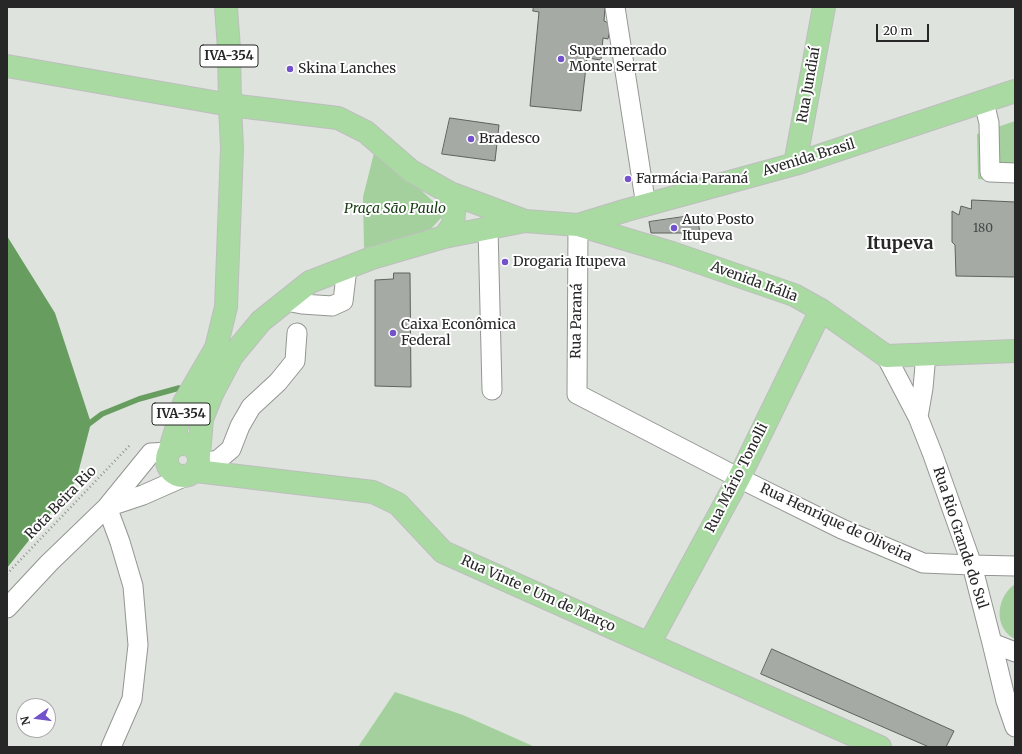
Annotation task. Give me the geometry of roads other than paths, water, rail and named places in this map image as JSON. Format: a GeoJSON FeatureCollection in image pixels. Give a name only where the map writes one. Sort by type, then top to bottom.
{"type":"FeatureCollection","features":[{"type":"Feature","properties":{"kind":"main road","name":"IVA-354"},"geometry":{"type":"LineString","coordinates":[[226,7],[229,49],[230,105]]}},
{"type":"Feature","properties":{"kind":"main road","name":"Rua Jundiaí"},"geometry":{"type":"LineString","coordinates":[[795,164],[824,7]]}},
{"type":"Feature","properties":{"kind":"main road"},"geometry":{"type":"LineString","coordinates":[[7,66],[230,105],[338,118],[366,132],[411,171],[450,193],[525,221]]}},
{"type":"Feature","properties":{"kind":"main road","name":"Avenida Brasil"},"geometry":{"type":"LineString","coordinates":[[578,225],[795,164],[1015,91]]}},
{"type":"Feature","properties":{"kind":"main road"},"geometry":{"type":"LineString","coordinates":[[195,466],[205,387],[226,306],[232,148],[230,105]]}},
{"type":"Feature","properties":{"kind":"main road"},"geometry":{"type":"LineString","coordinates":[[444,237],[453,225],[454,212],[450,193]]}},
{"type":"Feature","properties":{"kind":"main road"},"geometry":{"type":"LineString","coordinates":[[205,387],[261,321],[310,282],[372,258],[444,237],[525,221],[578,225]]}},
{"type":"Feature","properties":{"kind":"main road","name":"Avenida Itália"},"geometry":{"type":"LineString","coordinates":[[578,225],[672,253],[794,294],[821,310],[886,356]]}},
{"type":"Feature","properties":{"kind":"main road"},"geometry":{"type":"LineString","coordinates":[[226,306],[229,311],[242,318],[261,321]]}},
{"type":"Feature","properties":{"kind":"main road","name":"Rua Mário Tonolli"},"geometry":{"type":"LineString","coordinates":[[649,644],[739,478],[821,310]]}},
{"type":"Feature","properties":{"kind":"main road"},"geometry":{"type":"LineString","coordinates":[[886,356],[1015,351]]}},
{"type":"Feature","properties":{"kind":"main road","name":"IVA-354"},"geometry":{"type":"LineString","coordinates":[[169,450],[184,403],[205,387]]}},
{"type":"Feature","properties":{"kind":"main road"},"geometry":{"type":"LineString","coordinates":[[169,450],[176,445],[183,443],[190,444],[196,448],[195,466]]}},
{"type":"Feature","properties":{"kind":"main road","name":"Rua Vinte e Um de Março"},"geometry":{"type":"LineString","coordinates":[[195,466],[373,492],[398,504],[443,552],[880,747]]}},
{"type":"Feature","properties":{"kind":"street"},"geometry":{"type":"LineString","coordinates":[[615,7],[646,206]]}},
{"type":"Feature","properties":{"kind":"street"},"geometry":{"type":"LineString","coordinates":[[984,102],[989,123],[990,172],[1015,173]]}},
{"type":"Feature","properties":{"kind":"street","name":"Rua Paraná"},"geometry":{"type":"LineString","coordinates":[[577,394],[578,225]]}},
{"type":"Feature","properties":{"kind":"street"},"geometry":{"type":"LineString","coordinates":[[488,228],[492,390]]}},
{"type":"Feature","properties":{"kind":"street"},"geometry":{"type":"LineString","coordinates":[[286,301],[302,304],[332,306],[343,301],[348,268]]}},
{"type":"Feature","properties":{"kind":"street"},"geometry":{"type":"LineString","coordinates":[[107,507],[143,495],[195,466],[218,460],[231,449],[240,426],[252,407],[278,382],[294,361],[297,333]]}},
{"type":"Feature","properties":{"kind":"street"},"geometry":{"type":"LineString","coordinates":[[918,417],[923,388],[926,354]]}},
{"type":"Feature","properties":{"kind":"street","name":"Rua Rio Grande do Sul"},"geometry":{"type":"LineString","coordinates":[[886,356],[918,417],[972,565],[992,643],[1010,703],[1015,727]]}},
{"type":"Feature","properties":{"kind":"street","name":"Rua Henrique de Oliveira"},"geometry":{"type":"LineString","coordinates":[[577,394],[739,478],[842,529],[923,563],[1015,566]]}},
{"type":"Feature","properties":{"kind":"street"},"geometry":{"type":"LineString","coordinates":[[7,608],[107,507],[151,453],[169,450]]}},
{"type":"Feature","properties":{"kind":"street"},"geometry":{"type":"LineString","coordinates":[[107,507],[120,542],[133,586],[138,645],[132,699],[111,747]]}},
{"type":"Feature","properties":{"kind":"street"},"geometry":{"type":"LineString","coordinates":[[992,643],[1015,652]]}},
{"type":"Feature","properties":{"kind":"waterway"},"geometry":{"type":"LineString","coordinates":[[86,426],[102,414],[139,399],[179,388]]}},
{"type":"Feature","properties":{"kind":"place","name":"Supermercado Monte Serrat"},"geometry":{"type":"Point","coordinates":[561,59]}},
{"type":"Feature","properties":{"kind":"place","name":"Skina Lanches"},"geometry":{"type":"Point","coordinates":[290,69]}},
{"type":"Feature","properties":{"kind":"place","name":"Bradesco"},"geometry":{"type":"Point","coordinates":[471,139]}},
{"type":"Feature","properties":{"kind":"place","name":"Farmácia Paraná"},"geometry":{"type":"Point","coordinates":[628,179]}},
{"type":"Feature","properties":{"kind":"place","name":"Auto Posto Itupeva"},"geometry":{"type":"Point","coordinates":[674,228]}},
{"type":"Feature","properties":{"kind":"place","name":"Drogaria Itupeva"},"geometry":{"type":"Point","coordinates":[505,262]}},
{"type":"Feature","properties":{"kind":"place","name":"Caixa Econômica Federal"},"geometry":{"type":"Point","coordinates":[393,333]}},
{"type":"Feature","properties":{"kind":"district","name":"Itupeva"},"geometry":{"type":"Point","coordinates":[900,244]}},
{"type":"Feature","properties":{"kind":"park label","name":"Praça São Paulo"},"geometry":{"type":"Point","coordinates":[395,209]}}]}
